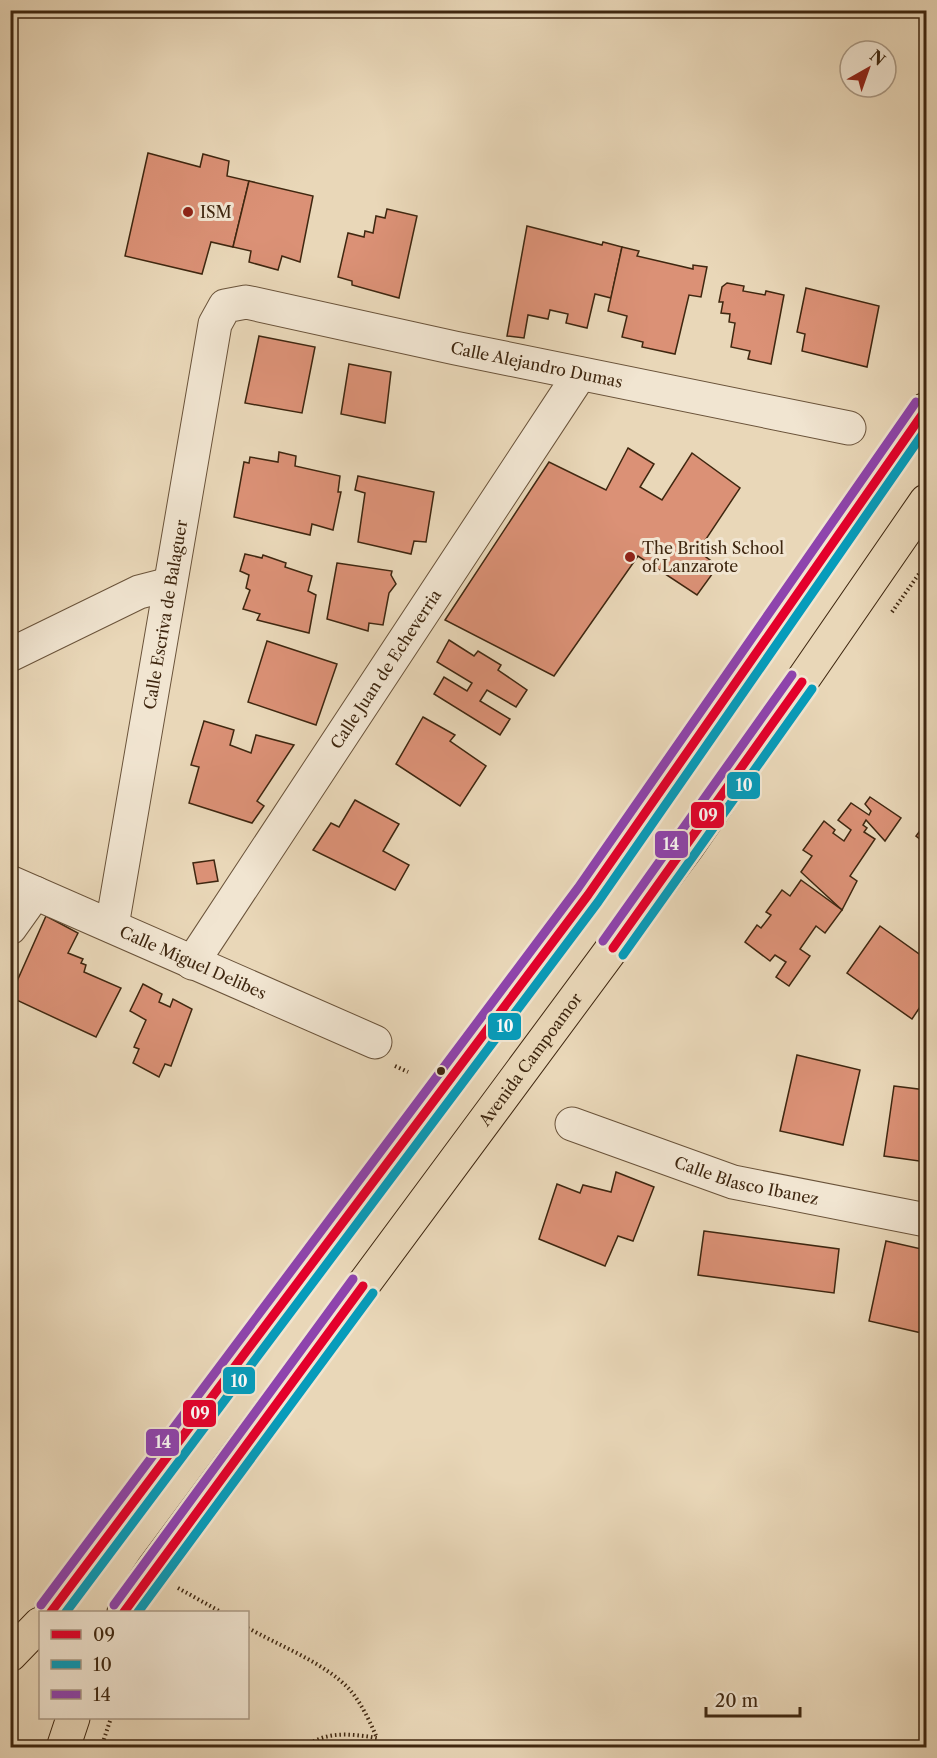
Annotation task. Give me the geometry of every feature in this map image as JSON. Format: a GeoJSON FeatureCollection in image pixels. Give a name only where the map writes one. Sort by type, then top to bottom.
{"type":"FeatureCollection","features":[{"type":"Feature","properties":{"kind":"highway"},"geometry":{"type":"LineString","coordinates":[[52,1611],[588,895],[927,409]]}},
{"type":"Feature","properties":{"kind":"highway","name":"Avenida Campoamor"},"geometry":{"type":"LineString","coordinates":[[125,1611],[688,846],[927,501]]}},
{"type":"Feature","properties":{"kind":"highway"},"geometry":{"type":"LineString","coordinates":[[10,1655],[39,1625]]}},
{"type":"Feature","properties":{"kind":"highway"},"geometry":{"type":"LineString","coordinates":[[63,1748],[73,1719]]}},
{"type":"Feature","properties":{"kind":"street","name":"Calle Alejandro Dumas"},"geometry":{"type":"LineString","coordinates":[[225,306],[246,302],[580,374],[849,428]]}},
{"type":"Feature","properties":{"kind":"street","name":"Calle Escriva de Balaguer"},"geometry":{"type":"LineString","coordinates":[[112,926],[215,324],[225,306]]}},
{"type":"Feature","properties":{"kind":"street","name":"Calle Juan de Echeverria"},"geometry":{"type":"LineString","coordinates":[[192,963],[580,374]]}},
{"type":"Feature","properties":{"kind":"street"},"geometry":{"type":"LineString","coordinates":[[10,655],[139,592],[170,584]]}},
{"type":"Feature","properties":{"kind":"street"},"geometry":{"type":"LineString","coordinates":[[10,928],[23,887]]}},
{"type":"Feature","properties":{"kind":"street","name":"Calle Miguel Delibes"},"geometry":{"type":"LineString","coordinates":[[23,887],[375,1042]]}},
{"type":"Feature","properties":{"kind":"street","name":"Calle Blasco Ibanez"},"geometry":{"type":"LineString","coordinates":[[572,1124],[733,1182],[927,1220]]}},
{"type":"Feature","properties":{"kind":"path"},"geometry":{"type":"LineString","coordinates":[[177,1587],[219,1611]]}},
{"type":"Feature","properties":{"kind":"path"},"geometry":{"type":"LineString","coordinates":[[249,1629],[325,1671],[349,1689],[366,1714],[378,1738],[346,1732],[310,1743],[304,1748]]}},
{"type":"Feature","properties":{"kind":"path"},"geometry":{"type":"LineString","coordinates":[[101,1748],[111,1719]]}},
{"type":"Feature","properties":{"kind":"building","name":"ISM"},"geometry":{"type":"Polygon","coordinates":[[[148,153],[200,167],[203,154],[229,161],[227,176],[249,181],[233,247],[211,242],[202,274],[125,256],[148,153]]]}},
{"type":"Feature","properties":{"kind":"building"},"geometry":{"type":"Polygon","coordinates":[[[249,181],[313,196],[300,262],[282,256],[278,270],[249,262],[251,251],[233,247],[249,181]]]}},
{"type":"Feature","properties":{"kind":"building"},"geometry":{"type":"Polygon","coordinates":[[[387,209],[417,216],[399,298],[352,285],[352,281],[338,277],[348,233],[364,237],[365,231],[373,233],[376,216],[385,218],[387,209]]]}},
{"type":"Feature","properties":{"kind":"building"},"geometry":{"type":"Polygon","coordinates":[[[527,226],[602,245],[603,242],[622,247],[611,298],[595,294],[587,328],[566,323],[568,314],[550,310],[548,319],[528,315],[524,338],[507,336],[527,226]]]}},
{"type":"Feature","properties":{"kind":"building"},"geometry":{"type":"Polygon","coordinates":[[[622,247],[639,251],[637,256],[693,269],[693,265],[707,267],[701,297],[689,295],[675,354],[642,347],[643,342],[622,337],[627,316],[608,311],[622,247]]]}},
{"type":"Feature","properties":{"kind":"building"},"geometry":{"type":"Polygon","coordinates":[[[727,283],[744,286],[743,291],[765,295],[766,291],[784,295],[771,364],[748,359],[750,351],[731,347],[735,323],[729,322],[730,314],[721,313],[723,302],[719,302],[722,287],[727,283]]]}},
{"type":"Feature","properties":{"kind":"building"},"geometry":{"type":"Polygon","coordinates":[[[806,288],[879,306],[867,367],[802,351],[805,334],[797,332],[806,288]]]}},
{"type":"Feature","properties":{"kind":"building"},"geometry":{"type":"Polygon","coordinates":[[[259,336],[315,347],[302,413],[245,403],[259,336]]]}},
{"type":"Feature","properties":{"kind":"building"},"geometry":{"type":"Polygon","coordinates":[[[349,364],[391,372],[385,423],[341,414],[349,364]]]}},
{"type":"Feature","properties":{"kind":"building"},"geometry":{"type":"Polygon","coordinates":[[[628,448],[654,464],[640,487],[662,500],[692,453],[740,488],[698,551],[718,566],[697,595],[638,556],[554,676],[445,620],[549,462],[606,490],[628,448]]]}},
{"type":"Feature","properties":{"kind":"building"},"geometry":{"type":"Polygon","coordinates":[[[279,452],[296,456],[295,466],[340,476],[338,492],[341,492],[333,530],[312,524],[310,535],[234,517],[244,462],[249,463],[250,457],[278,462],[279,452]]]}},
{"type":"Feature","properties":{"kind":"building"},"geometry":{"type":"Polygon","coordinates":[[[358,476],[434,492],[426,542],[414,541],[411,554],[358,542],[365,493],[355,490],[358,476]]]}},
{"type":"Feature","properties":{"kind":"building"},"geometry":{"type":"Polygon","coordinates":[[[245,554],[262,558],[263,555],[286,563],[285,567],[312,576],[308,591],[316,595],[309,633],[257,620],[260,614],[243,609],[250,590],[246,588],[249,575],[240,571],[245,554]]]}},
{"type":"Feature","properties":{"kind":"building"},"geometry":{"type":"Polygon","coordinates":[[[337,563],[392,571],[391,575],[396,584],[389,593],[383,625],[369,623],[368,631],[327,619],[337,563]]]}},
{"type":"Feature","properties":{"kind":"building"},"geometry":{"type":"Polygon","coordinates":[[[449,640],[474,656],[478,651],[501,665],[498,670],[527,690],[516,707],[487,690],[480,701],[510,719],[500,735],[434,694],[444,677],[467,691],[472,683],[437,662],[449,640]]]}},
{"type":"Feature","properties":{"kind":"building"},"geometry":{"type":"Polygon","coordinates":[[[267,641],[337,664],[316,725],[248,702],[267,641]]]}},
{"type":"Feature","properties":{"kind":"building"},"geometry":{"type":"Polygon","coordinates":[[[423,717],[455,735],[450,741],[486,766],[460,806],[396,764],[423,717]]]}},
{"type":"Feature","properties":{"kind":"building"},"geometry":{"type":"Polygon","coordinates":[[[204,721],[234,730],[230,745],[251,753],[256,735],[294,745],[257,801],[264,806],[252,823],[189,803],[199,767],[191,765],[204,721]]]}},
{"type":"Feature","properties":{"kind":"building"},"geometry":{"type":"Polygon","coordinates":[[[870,797],[901,818],[885,841],[866,820],[863,825],[867,828],[864,832],[875,839],[850,876],[857,881],[842,910],[801,872],[812,856],[803,850],[824,821],[835,830],[833,833],[844,841],[851,830],[838,820],[851,803],[869,815],[871,811],[865,804],[870,797]]]}},
{"type":"Feature","properties":{"kind":"building"},"geometry":{"type":"Polygon","coordinates":[[[355,800],[399,824],[383,851],[409,865],[395,890],[313,850],[331,823],[339,827],[355,800]]]}},
{"type":"Feature","properties":{"kind":"building"},"geometry":{"type":"Polygon","coordinates":[[[919,832],[926,837],[926,844],[916,836],[919,832]]]}},
{"type":"Feature","properties":{"kind":"building"},"geometry":{"type":"Polygon","coordinates":[[[214,860],[218,881],[197,884],[193,863],[214,860]]]}},
{"type":"Feature","properties":{"kind":"building"},"geometry":{"type":"Polygon","coordinates":[[[801,880],[842,910],[825,933],[816,926],[800,949],[810,956],[789,986],[776,977],[786,962],[775,955],[770,961],[745,942],[757,925],[761,928],[771,915],[766,912],[782,890],[790,896],[801,880]]]}},
{"type":"Feature","properties":{"kind":"building"},"geometry":{"type":"Polygon","coordinates":[[[46,916],[78,933],[68,953],[83,959],[81,963],[86,965],[84,972],[121,988],[96,1037],[10,997],[46,916]]]}},
{"type":"Feature","properties":{"kind":"building"},"geometry":{"type":"Polygon","coordinates":[[[880,926],[926,959],[926,998],[912,1019],[847,973],[880,926]]]}},
{"type":"Feature","properties":{"kind":"building"},"geometry":{"type":"Polygon","coordinates":[[[143,984],[162,994],[159,1002],[170,1007],[173,999],[192,1009],[171,1066],[165,1064],[159,1077],[133,1063],[139,1049],[134,1047],[146,1020],[130,1011],[143,984]]]}},
{"type":"Feature","properties":{"kind":"building"},"geometry":{"type":"Polygon","coordinates":[[[797,1055],[860,1070],[843,1145],[780,1131],[797,1055]]]}},
{"type":"Feature","properties":{"kind":"building"},"geometry":{"type":"Polygon","coordinates":[[[894,1086],[926,1090],[926,1162],[884,1156],[894,1086]]]}},
{"type":"Feature","properties":{"kind":"building"},"geometry":{"type":"Polygon","coordinates":[[[616,1172],[654,1187],[633,1241],[618,1236],[605,1266],[539,1239],[557,1184],[580,1193],[583,1185],[611,1192],[616,1172]]]}},
{"type":"Feature","properties":{"kind":"building"},"geometry":{"type":"Polygon","coordinates":[[[704,1231],[839,1249],[834,1293],[698,1275],[704,1231]]]}},
{"type":"Feature","properties":{"kind":"building"},"geometry":{"type":"Polygon","coordinates":[[[886,1241],[926,1250],[926,1334],[869,1321],[886,1241]]]}},
{"type":"Feature","properties":{"kind":"transit line","name":"14"},"geometry":{"type":"LineString","coordinates":[[41,1605],[578,888],[916,402]]}},
{"type":"Feature","properties":{"kind":"transit line","name":"09"},"geometry":{"type":"LineString","coordinates":[[52,1611],[588,895],[926,409]]}},
{"type":"Feature","properties":{"kind":"transit line","name":"10"},"geometry":{"type":"LineString","coordinates":[[67,1611],[598,902],[926,429]]}},
{"type":"Feature","properties":{"kind":"transit line","name":"14"},"geometry":{"type":"LineString","coordinates":[[603,941],[792,675]]}},
{"type":"Feature","properties":{"kind":"transit line","name":"09"},"geometry":{"type":"LineString","coordinates":[[613,948],[802,682]]}},
{"type":"Feature","properties":{"kind":"transit line","name":"10"},"geometry":{"type":"LineString","coordinates":[[623,955],[812,689]]}},
{"type":"Feature","properties":{"kind":"transit line","name":"14"},"geometry":{"type":"LineString","coordinates":[[114,1605],[353,1279]]}},
{"type":"Feature","properties":{"kind":"transit line","name":"09"},"geometry":{"type":"LineString","coordinates":[[125,1611],[363,1286]]}},
{"type":"Feature","properties":{"kind":"transit line","name":"10"},"geometry":{"type":"LineString","coordinates":[[139,1611],[373,1293]]}},
{"type":"Feature","properties":{"kind":"place","name":"ISM"},"geometry":{"type":"Point","coordinates":[188,212]}},
{"type":"Feature","properties":{"kind":"place","name":"The British School of Lanzarote"},"geometry":{"type":"Point","coordinates":[630,557]}}]}
